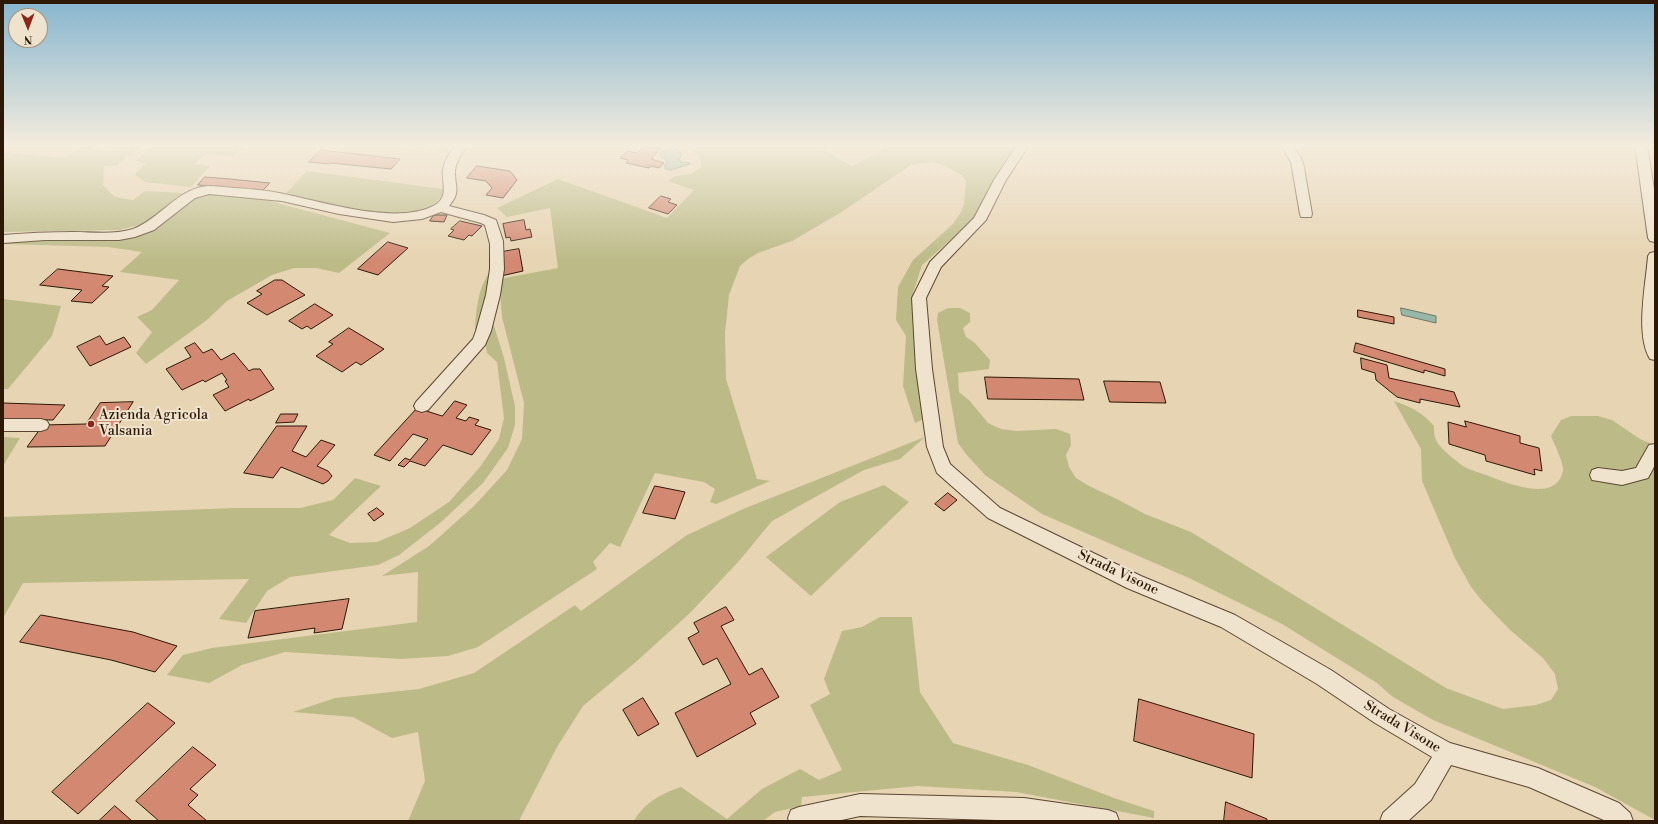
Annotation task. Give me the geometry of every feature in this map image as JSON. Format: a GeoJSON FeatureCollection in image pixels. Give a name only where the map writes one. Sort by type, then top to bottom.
{"type":"FeatureCollection","features":[{"type":"Feature","properties":{"kind":"street"},"geometry":{"type":"LineString","coordinates":[[3,239],[45,236],[119,236],[135,233],[149,227],[191,195],[208,190],[249,192],[282,197],[339,210],[393,218],[422,215],[441,207],[449,198],[451,183]]}},
{"type":"Feature","properties":{"kind":"street","name":"Strada Visone"},"geometry":{"type":"LineString","coordinates":[[998,183],[979,220],[935,265],[919,298],[924,369],[935,447],[942,468],[994,513],[1134,582],[1228,621],[1324,677],[1382,716],[1446,753],[1530,776],[1611,811],[1622,821]]}},
{"type":"Feature","properties":{"kind":"street"},"geometry":{"type":"LineString","coordinates":[[1301,183],[1306,214]]}},
{"type":"Feature","properties":{"kind":"street"},"geometry":{"type":"LineString","coordinates":[[1647,183],[1655,238]]}},
{"type":"Feature","properties":{"kind":"street"},"geometry":{"type":"LineString","coordinates":[[422,406],[480,342],[486,329],[495,286],[497,247],[491,223],[484,218],[449,211],[441,207]]}},
{"type":"Feature","properties":{"kind":"street"},"geometry":{"type":"LineString","coordinates":[[1655,256],[1649,333],[1655,355]]}},
{"type":"Feature","properties":{"kind":"street"},"geometry":{"type":"LineString","coordinates":[[3,425],[41,425]]}},
{"type":"Feature","properties":{"kind":"street"},"geometry":{"type":"LineString","coordinates":[[1598,475],[1622,478],[1642,473],[1655,450]]}},
{"type":"Feature","properties":{"kind":"street"},"geometry":{"type":"LineString","coordinates":[[1391,821],[1424,792],[1446,753]]}},
{"type":"Feature","properties":{"kind":"street"},"geometry":{"type":"LineString","coordinates":[[798,818],[860,805],[1024,809],[1108,821]]}},
{"type":"Feature","properties":{"kind":"shaded area"},"geometry":{"type":"Polygon","coordinates":[[[3,183],[103,183],[115,197],[133,200],[145,191],[184,193],[154,217],[139,225],[119,230],[3,232],[3,183]]]}},
{"type":"Feature","properties":{"kind":"shaded area"},"geometry":{"type":"Polygon","coordinates":[[[158,183],[194,183],[191,187],[158,183]]]}},
{"type":"Feature","properties":{"kind":"shaded area"},"geometry":{"type":"Polygon","coordinates":[[[295,183],[401,183],[443,189],[444,193],[430,207],[410,213],[375,212],[283,196],[295,183]]]}},
{"type":"Feature","properties":{"kind":"shaded area"},"geometry":{"type":"Polygon","coordinates":[[[549,183],[570,183],[667,218],[694,190],[675,183],[884,183],[840,213],[792,241],[758,253],[740,266],[729,295],[725,333],[726,379],[757,479],[770,481],[716,504],[710,502],[715,489],[704,482],[655,473],[620,547],[610,543],[593,562],[597,569],[478,647],[448,656],[401,659],[285,652],[242,665],[209,683],[167,675],[183,655],[212,648],[417,622],[418,572],[382,576],[429,546],[474,506],[507,470],[522,439],[524,403],[502,317],[499,279],[558,268],[550,208],[507,217],[497,208],[549,183]]]}},
{"type":"Feature","properties":{"kind":"shaded area"},"geometry":{"type":"Polygon","coordinates":[[[966,183],[995,183],[973,220],[922,265],[913,293],[914,335],[926,418],[915,423],[903,386],[906,336],[896,320],[898,287],[913,260],[953,224],[961,212],[964,204],[966,183]]]}},
{"type":"Feature","properties":{"kind":"shaded area"},"geometry":{"type":"Polygon","coordinates":[[[212,193],[251,196],[390,233],[339,273],[316,268],[294,268],[272,275],[227,301],[207,320],[146,364],[136,353],[152,332],[137,317],[152,310],[179,280],[120,272],[142,252],[108,247],[3,244],[3,242],[126,238],[196,197],[212,193]]]}},
{"type":"Feature","properties":{"kind":"shaded area"},"geometry":{"type":"Polygon","coordinates":[[[493,268],[480,334],[475,331],[479,298],[484,282],[493,268]]]}},
{"type":"Feature","properties":{"kind":"shaded area"},"geometry":{"type":"Polygon","coordinates":[[[3,299],[61,306],[52,336],[8,389],[3,389],[3,299]]]}},
{"type":"Feature","properties":{"kind":"shaded area"},"geometry":{"type":"Polygon","coordinates":[[[948,308],[960,308],[970,313],[970,322],[963,328],[966,337],[975,343],[990,360],[989,369],[958,373],[959,392],[970,401],[988,423],[1001,429],[1016,431],[1056,429],[1070,434],[1071,445],[1066,455],[1069,467],[1076,478],[1145,514],[1191,532],[1446,688],[1503,709],[1536,705],[1551,700],[1558,689],[1555,674],[1543,658],[1510,630],[1482,601],[1471,587],[1455,558],[1422,481],[1421,449],[1394,401],[1416,410],[1430,421],[1434,426],[1434,432],[1438,443],[1448,454],[1463,466],[1517,486],[1541,489],[1551,487],[1559,481],[1563,467],[1551,436],[1561,420],[1571,416],[1598,416],[1612,420],[1640,439],[1655,445],[1655,820],[1595,787],[1433,720],[1393,697],[1377,683],[1282,624],[1189,578],[1042,514],[985,475],[958,443],[937,320],[938,313],[948,308]]]}},
{"type":"Feature","properties":{"kind":"shaded area"},"geometry":{"type":"Polygon","coordinates":[[[1401,308],[1436,316],[1436,323],[1402,315],[1401,308]]]}},
{"type":"Feature","properties":{"kind":"shaded area"},"geometry":{"type":"Polygon","coordinates":[[[491,316],[504,358],[515,406],[515,425],[508,448],[483,483],[440,523],[399,555],[378,565],[290,577],[267,591],[246,623],[219,619],[249,579],[23,583],[3,618],[3,517],[235,508],[300,508],[333,500],[355,478],[381,486],[329,535],[350,543],[377,542],[410,528],[449,502],[480,467],[499,439],[504,418],[497,362],[487,353],[485,341],[491,316]]]}},
{"type":"Feature","properties":{"kind":"shaded area"},"geometry":{"type":"Polygon","coordinates":[[[3,437],[20,438],[3,466],[3,437]]]}},
{"type":"Feature","properties":{"kind":"shaded area"},"geometry":{"type":"Polygon","coordinates":[[[925,437],[900,459],[864,470],[772,521],[739,561],[691,612],[637,661],[583,706],[557,747],[519,821],[408,821],[425,781],[418,732],[392,738],[353,717],[293,712],[335,698],[419,689],[474,673],[575,605],[581,611],[687,535],[743,509],[925,437]]]}},
{"type":"Feature","properties":{"kind":"shaded area"},"geometry":{"type":"Polygon","coordinates":[[[884,485],[909,502],[811,596],[766,557],[840,502],[884,485]]]}},
{"type":"Feature","properties":{"kind":"shaded area"},"geometry":{"type":"Polygon","coordinates":[[[880,617],[912,617],[920,692],[953,743],[1028,765],[1114,798],[1154,811],[1154,818],[1016,792],[918,786],[802,797],[801,806],[775,812],[763,821],[634,821],[638,814],[648,804],[681,787],[727,819],[762,789],[800,769],[819,780],[842,770],[810,705],[830,694],[824,679],[842,631],[862,627],[880,617]]]}},
{"type":"Feature","properties":{"kind":"building"},"geometry":{"type":"Polygon","coordinates":[[[199,183],[270,183],[262,191],[198,185],[199,183]]]}},
{"type":"Feature","properties":{"kind":"building"},"geometry":{"type":"Polygon","coordinates":[[[488,183],[514,183],[503,198],[486,195],[492,188],[488,183]]]}},
{"type":"Feature","properties":{"kind":"building"},"geometry":{"type":"Polygon","coordinates":[[[661,196],[671,199],[668,202],[677,205],[668,214],[649,208],[661,196]]]}},
{"type":"Feature","properties":{"kind":"building"},"geometry":{"type":"Polygon","coordinates":[[[434,215],[447,215],[444,222],[430,221],[434,215]]]}},
{"type":"Feature","properties":{"kind":"building"},"geometry":{"type":"Polygon","coordinates":[[[524,220],[526,230],[530,229],[532,237],[511,241],[510,237],[506,238],[503,224],[524,220]]]}},
{"type":"Feature","properties":{"kind":"building"},"geometry":{"type":"Polygon","coordinates":[[[460,221],[482,226],[472,236],[469,235],[464,240],[448,236],[454,230],[451,229],[460,221]]]}},
{"type":"Feature","properties":{"kind":"building"},"geometry":{"type":"Polygon","coordinates":[[[388,242],[408,248],[378,275],[358,269],[388,242]]]}},
{"type":"Feature","properties":{"kind":"building"},"geometry":{"type":"Polygon","coordinates":[[[519,249],[523,271],[501,276],[502,252],[519,249]]]}},
{"type":"Feature","properties":{"kind":"building"},"geometry":{"type":"Polygon","coordinates":[[[58,269],[113,276],[102,286],[109,287],[92,303],[71,301],[82,290],[40,285],[58,269]]]}},
{"type":"Feature","properties":{"kind":"building"},"geometry":{"type":"Polygon","coordinates":[[[275,280],[282,280],[305,295],[267,315],[247,303],[262,294],[257,291],[275,280]]]}},
{"type":"Feature","properties":{"kind":"building"},"geometry":{"type":"Polygon","coordinates":[[[315,304],[333,315],[311,329],[307,326],[302,329],[289,321],[315,304]]]}},
{"type":"Feature","properties":{"kind":"building"},"geometry":{"type":"Polygon","coordinates":[[[1358,310],[1394,317],[1394,324],[1358,317],[1358,310]]]}},
{"type":"Feature","properties":{"kind":"building"},"geometry":{"type":"Polygon","coordinates":[[[349,328],[384,349],[361,365],[356,362],[342,372],[316,356],[333,344],[329,342],[349,328]]]}},
{"type":"Feature","properties":{"kind":"building"},"geometry":{"type":"Polygon","coordinates":[[[100,336],[106,345],[124,337],[131,347],[90,366],[77,347],[100,336]]]}},
{"type":"Feature","properties":{"kind":"building"},"geometry":{"type":"Polygon","coordinates":[[[195,343],[203,353],[212,349],[221,360],[234,353],[249,371],[253,369],[260,369],[274,389],[225,411],[213,395],[229,387],[225,381],[227,380],[222,373],[205,382],[203,380],[182,390],[166,369],[191,357],[185,348],[195,343]]]}},
{"type":"Feature","properties":{"kind":"building"},"geometry":{"type":"Polygon","coordinates":[[[1356,343],[1445,369],[1445,376],[1424,370],[1424,373],[1354,352],[1356,343]]]}},
{"type":"Feature","properties":{"kind":"building"},"geometry":{"type":"Polygon","coordinates":[[[1361,358],[1387,365],[1389,378],[1454,392],[1460,407],[1420,399],[1420,403],[1397,397],[1376,380],[1375,373],[1362,369],[1361,358]]]}},
{"type":"Feature","properties":{"kind":"building"},"geometry":{"type":"Polygon","coordinates":[[[985,377],[1079,379],[1084,400],[988,399],[985,377]]]}},
{"type":"Feature","properties":{"kind":"building"},"geometry":{"type":"Polygon","coordinates":[[[1104,381],[1160,382],[1166,403],[1110,402],[1104,381]]]}},
{"type":"Feature","properties":{"kind":"building"},"geometry":{"type":"Polygon","coordinates":[[[455,401],[467,405],[456,418],[466,421],[469,417],[479,420],[475,425],[491,430],[472,455],[443,445],[425,466],[410,461],[404,467],[398,465],[405,458],[410,460],[428,439],[413,434],[390,461],[374,455],[417,408],[442,416],[455,401]]]}},
{"type":"Feature","properties":{"kind":"building","name":"Azienda Agricola Valsania"},"geometry":{"type":"Polygon","coordinates":[[[133,402],[105,446],[27,447],[43,425],[86,424],[100,403],[133,402]]]}},
{"type":"Feature","properties":{"kind":"building"},"geometry":{"type":"Polygon","coordinates":[[[3,403],[65,405],[53,420],[3,419],[3,403]]]}},
{"type":"Feature","properties":{"kind":"building"},"geometry":{"type":"Polygon","coordinates":[[[281,414],[298,414],[294,422],[276,423],[281,414]]]}},
{"type":"Feature","properties":{"kind":"building"},"geometry":{"type":"Polygon","coordinates":[[[1465,421],[1520,436],[1520,443],[1539,448],[1542,471],[1534,469],[1535,475],[1486,461],[1485,455],[1449,444],[1448,422],[1466,427],[1465,421]]]}},
{"type":"Feature","properties":{"kind":"building"},"geometry":{"type":"Polygon","coordinates":[[[277,426],[307,426],[292,451],[306,457],[321,440],[335,445],[317,466],[328,471],[332,476],[328,481],[323,484],[281,467],[273,478],[244,473],[277,426]]]}},
{"type":"Feature","properties":{"kind":"building"},"geometry":{"type":"Polygon","coordinates":[[[655,486],[685,492],[675,519],[643,513],[655,486]]]}},
{"type":"Feature","properties":{"kind":"building"},"geometry":{"type":"Polygon","coordinates":[[[948,493],[957,500],[944,511],[935,504],[948,493]]]}},
{"type":"Feature","properties":{"kind":"building"},"geometry":{"type":"Polygon","coordinates":[[[377,508],[384,514],[374,521],[368,514],[377,508]]]}},
{"type":"Feature","properties":{"kind":"building"},"geometry":{"type":"Polygon","coordinates":[[[349,599],[342,629],[314,633],[315,628],[248,638],[255,611],[349,599]]]}},
{"type":"Feature","properties":{"kind":"building"},"geometry":{"type":"Polygon","coordinates":[[[726,607],[734,620],[721,626],[749,675],[762,668],[779,697],[750,713],[756,724],[697,757],[675,713],[731,684],[717,658],[703,665],[688,638],[699,632],[694,623],[726,607]]]}},
{"type":"Feature","properties":{"kind":"building"},"geometry":{"type":"Polygon","coordinates":[[[41,615],[133,632],[177,646],[155,672],[111,660],[20,642],[41,615]]]}},
{"type":"Feature","properties":{"kind":"building"},"geometry":{"type":"Polygon","coordinates":[[[643,698],[659,724],[638,736],[623,710],[643,698]]]}},
{"type":"Feature","properties":{"kind":"building"},"geometry":{"type":"Polygon","coordinates":[[[1139,699],[1254,734],[1252,778],[1134,741],[1139,699]]]}},
{"type":"Feature","properties":{"kind":"building"},"geometry":{"type":"Polygon","coordinates":[[[148,703],[175,723],[78,814],[52,792],[148,703]]]}},
{"type":"Feature","properties":{"kind":"building"},"geometry":{"type":"Polygon","coordinates":[[[193,747],[216,765],[190,789],[198,795],[188,805],[207,821],[159,821],[136,801],[193,747]]]}},
{"type":"Feature","properties":{"kind":"building"},"geometry":{"type":"Polygon","coordinates":[[[1226,802],[1267,819],[1267,821],[1224,821],[1226,802]]]}},
{"type":"Feature","properties":{"kind":"building"},"geometry":{"type":"Polygon","coordinates":[[[115,806],[132,821],[99,821],[115,806]]]}},
{"type":"Feature","properties":{"kind":"place","name":"Azienda Agricola Valsania"},"geometry":{"type":"Point","coordinates":[91,424]}}]}
